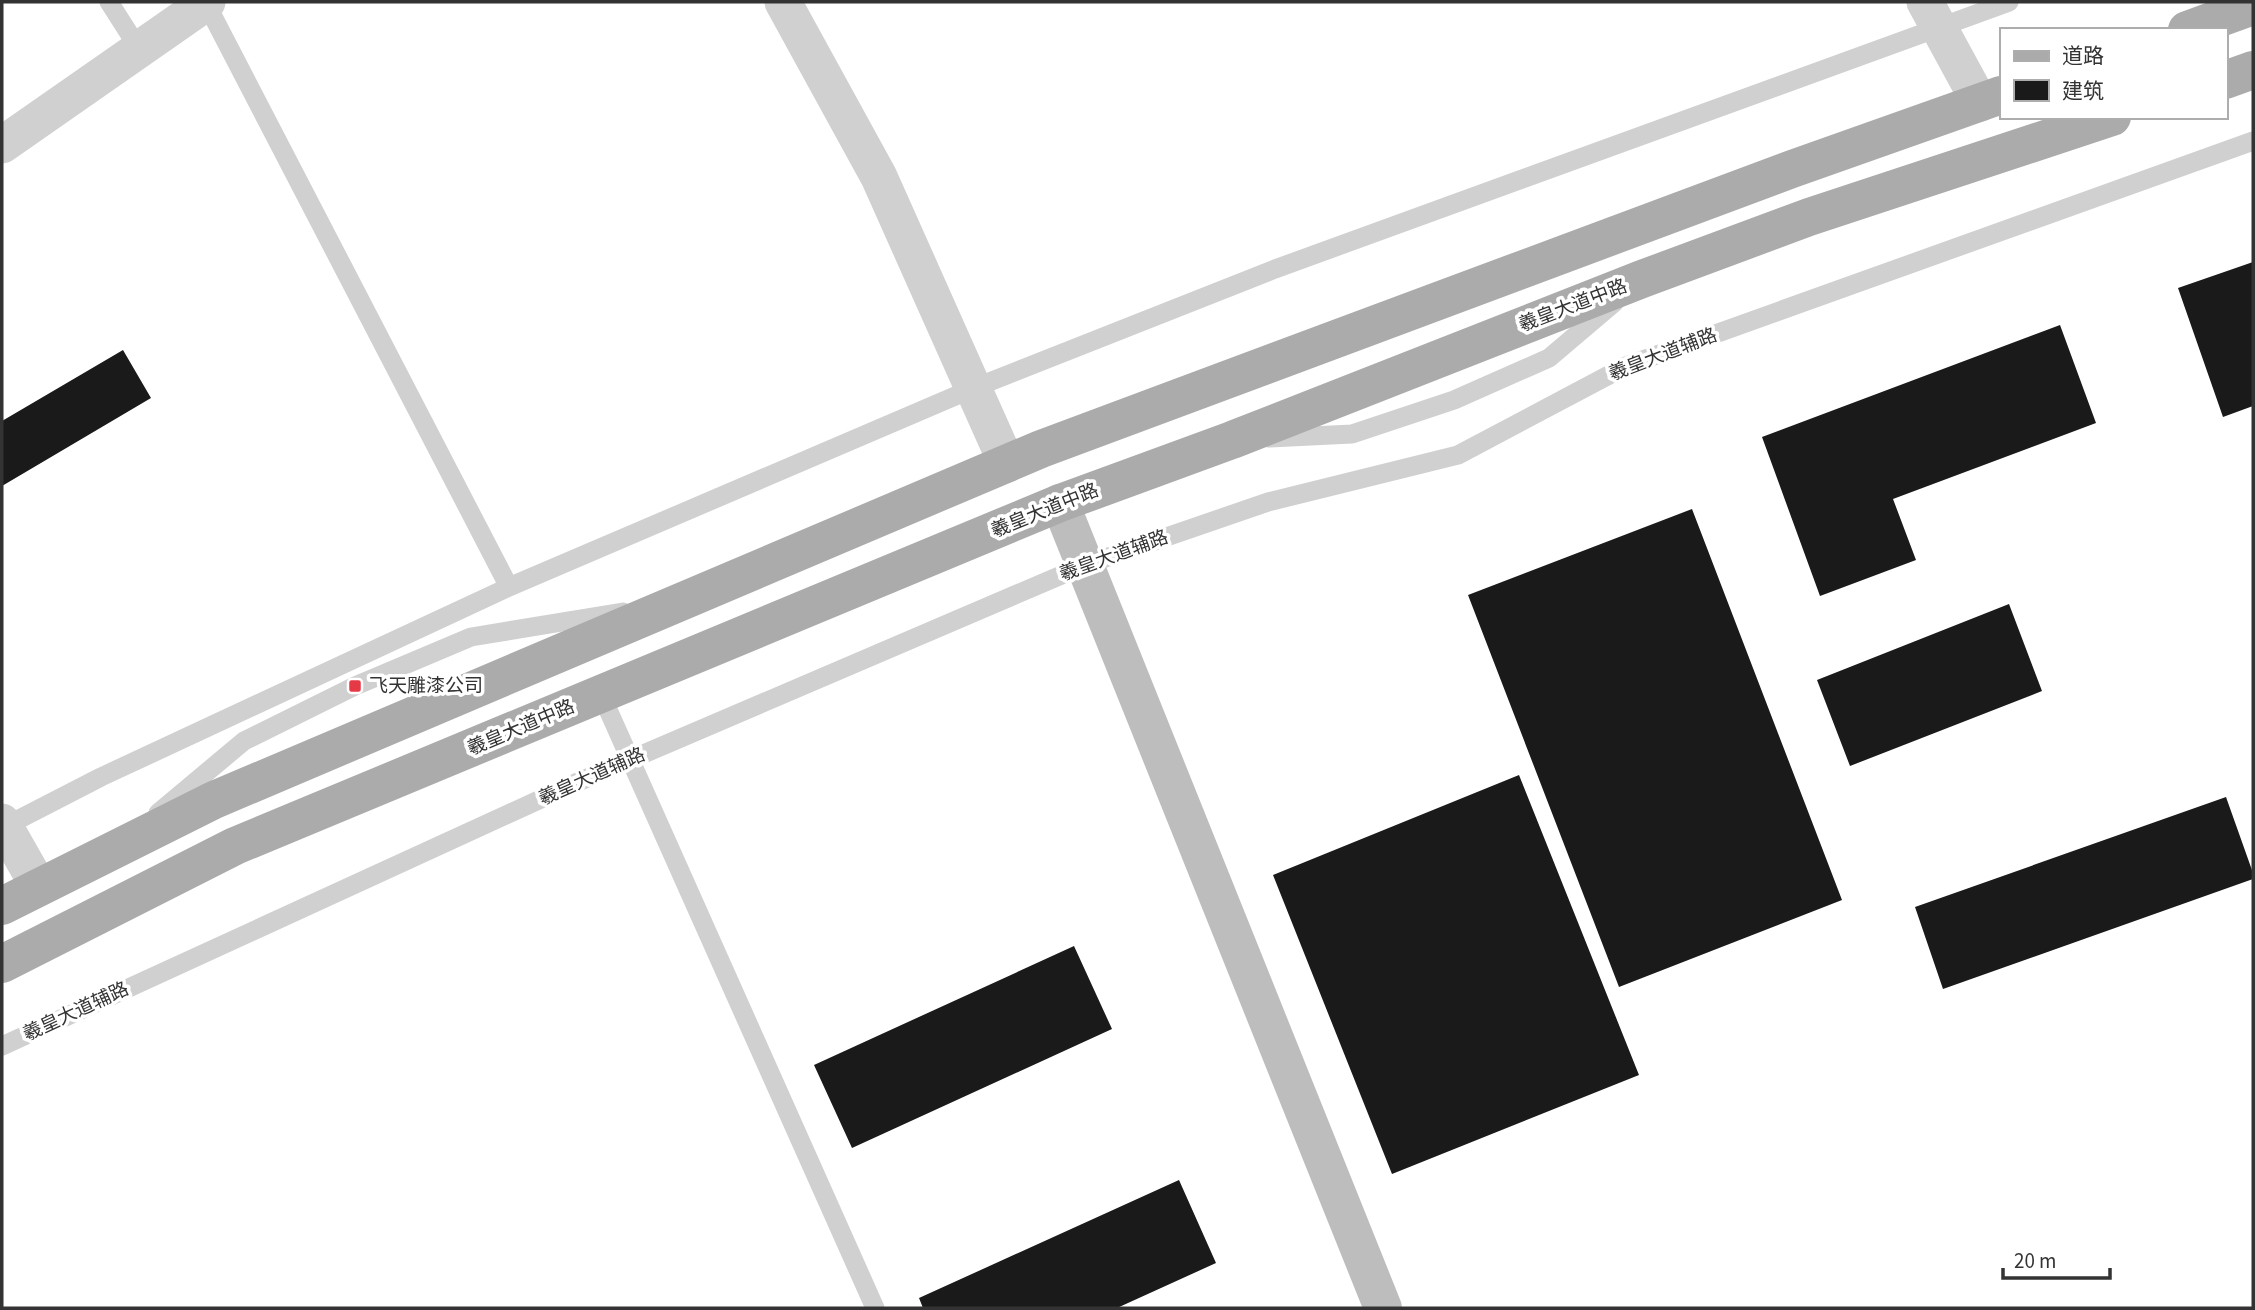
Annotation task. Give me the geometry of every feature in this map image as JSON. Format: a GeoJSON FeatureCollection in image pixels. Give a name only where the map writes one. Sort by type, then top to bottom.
{"type":"FeatureCollection","features":[{"type":"Feature","properties":{"kind":"main road"},"geometry":{"type":"LineString","coordinates":[[2192,28],[2253,6]]}},
{"type":"Feature","properties":{"kind":"main road"},"geometry":{"type":"LineString","coordinates":[[2227,79],[2253,71]]}},
{"type":"Feature","properties":{"kind":"main road"},"geometry":{"type":"LineString","coordinates":[[2,906],[214,800],[1007,464],[1779,174],[1991,99]]}},
{"type":"Feature","properties":{"kind":"main road","name":"羲皇大道中路"},"geometry":{"type":"LineString","coordinates":[[2,964],[235,846],[1060,503],[1232,440],[1642,279],[1810,217],[2106,119]]}},
{"type":"Feature","properties":{"kind":"street"},"geometry":{"type":"LineString","coordinates":[[2,145],[206,2]]}},
{"type":"Feature","properties":{"kind":"street"},"geometry":{"type":"LineString","coordinates":[[783,2],[879,177],[1007,464]]}},
{"type":"Feature","properties":{"kind":"street"},"geometry":{"type":"LineString","coordinates":[[1932,14],[1991,99]]}},
{"type":"Feature","properties":{"kind":"street"},"geometry":{"type":"LineString","coordinates":[[1060,503],[1383,1308]]}},
{"type":"Feature","properties":{"kind":"street"},"geometry":{"type":"LineString","coordinates":[[3,826],[39,887]]}},
{"type":"Feature","properties":{"kind":"lane"},"geometry":{"type":"LineString","coordinates":[[109,2],[139,50]]}},
{"type":"Feature","properties":{"kind":"lane"},"geometry":{"type":"LineString","coordinates":[[206,2],[509,587]]}},
{"type":"Feature","properties":{"kind":"lane"},"geometry":{"type":"LineString","coordinates":[[3,826],[101,777],[509,587],[974,388],[1932,14],[2009,2]]}},
{"type":"Feature","properties":{"kind":"lane","name":"羲皇大道辅路"},"geometry":{"type":"LineString","coordinates":[[2,1046],[630,760],[1085,565],[1268,502],[1458,455],[1626,366],[2253,141]]}},
{"type":"Feature","properties":{"kind":"lane"},"geometry":{"type":"LineString","coordinates":[[601,694],[875,1308]]}},
{"type":"Feature","properties":{"kind":"building"},"geometry":{"type":"Polygon","coordinates":[[[2253,262],[2253,406],[2223,417],[2178,288],[2253,262]]]}},
{"type":"Feature","properties":{"kind":"building"},"geometry":{"type":"Polygon","coordinates":[[[2060,325],[2096,423],[1893,499],[1916,560],[1820,596],[1762,437],[2060,325]]]}},
{"type":"Feature","properties":{"kind":"building"},"geometry":{"type":"Polygon","coordinates":[[[123,350],[151,398],[2,486],[2,421],[123,350]]]}},
{"type":"Feature","properties":{"kind":"building"},"geometry":{"type":"Polygon","coordinates":[[[1692,509],[1842,900],[1619,987],[1468,595],[1692,509]]]}},
{"type":"Feature","properties":{"kind":"building"},"geometry":{"type":"Polygon","coordinates":[[[2009,604],[2042,691],[1850,766],[1817,680],[2009,604]]]}},
{"type":"Feature","properties":{"kind":"building"},"geometry":{"type":"Polygon","coordinates":[[[1519,775],[1639,1075],[1392,1174],[1273,875],[1519,775]]]}},
{"type":"Feature","properties":{"kind":"building"},"geometry":{"type":"Polygon","coordinates":[[[2226,797],[2253,879],[1943,989],[1915,907],[2226,797]]]}},
{"type":"Feature","properties":{"kind":"building"},"geometry":{"type":"Polygon","coordinates":[[[1074,946],[1112,1029],[852,1148],[814,1065],[1074,946]]]}},
{"type":"Feature","properties":{"kind":"building"},"geometry":{"type":"Polygon","coordinates":[[[1179,1180],[1216,1263],[1117,1308],[923,1308],[919,1298],[1179,1180]]]}},
{"type":"Feature","properties":{"kind":"place","name":"飞天雕漆公司"},"geometry":{"type":"Point","coordinates":[355,686]}}]}
